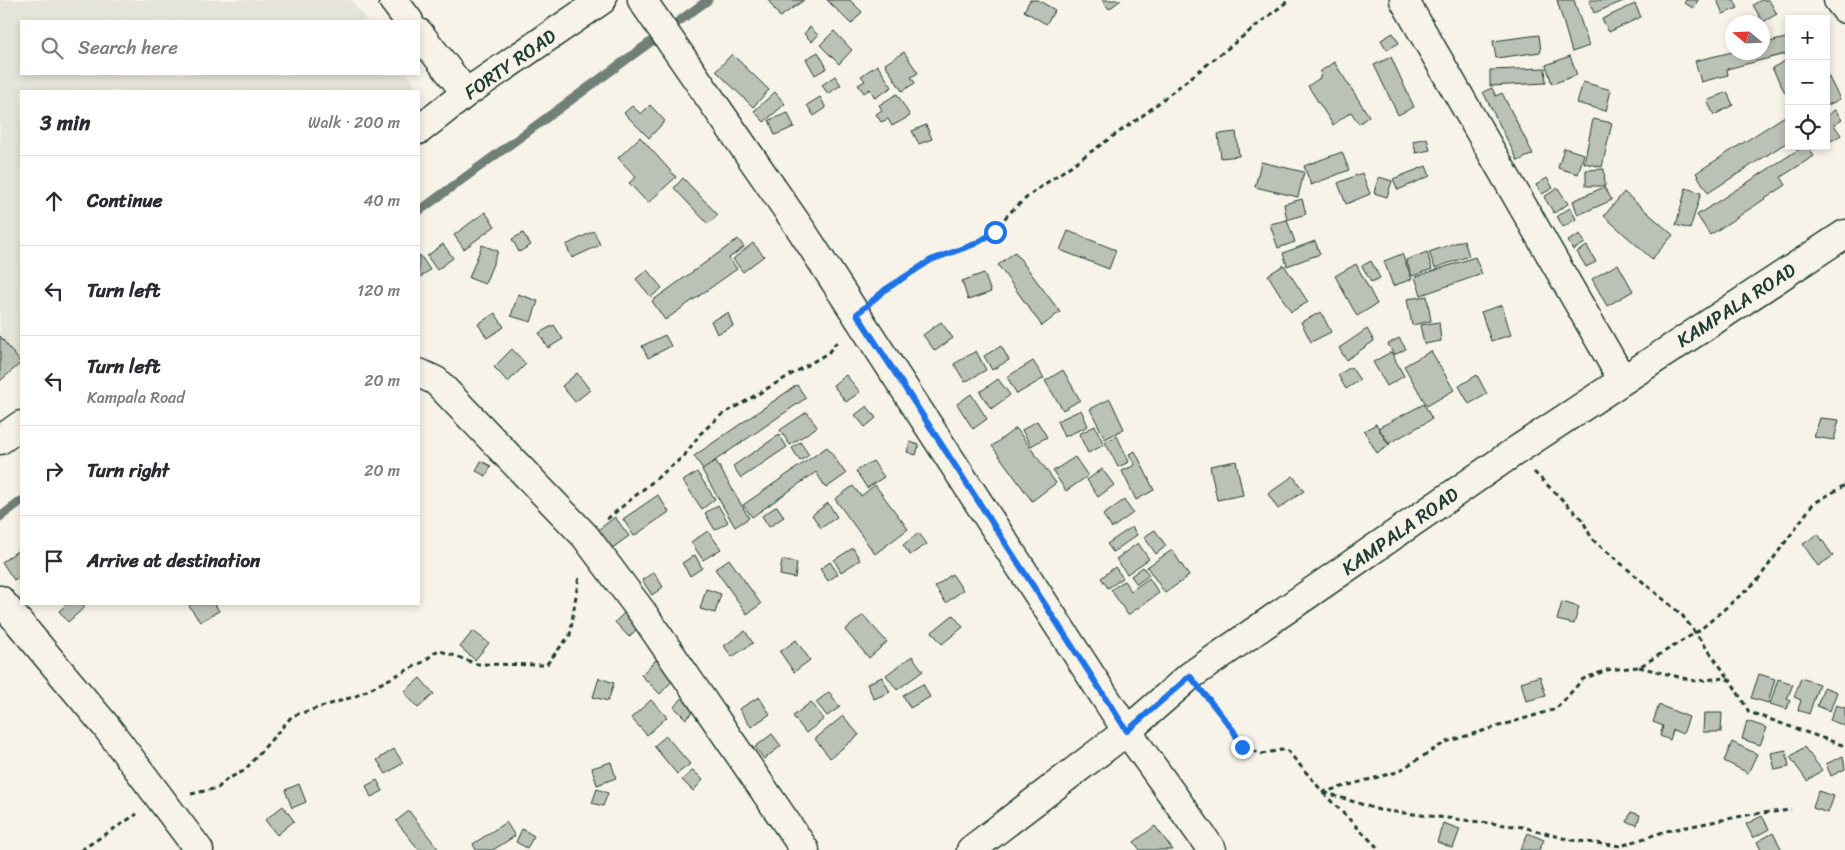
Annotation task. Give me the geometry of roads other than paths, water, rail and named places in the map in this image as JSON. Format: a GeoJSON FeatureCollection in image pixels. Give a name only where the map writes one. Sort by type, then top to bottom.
{"type":"FeatureCollection","features":[{"type":"Feature","properties":{"kind":"street"},"geometry":{"type":"LineString","coordinates":[[393,0],[408,20]]}},
{"type":"Feature","properties":{"kind":"street","name":"FORTY ROAD"},"geometry":{"type":"LineString","coordinates":[[420,129],[466,93],[602,0]]}},
{"type":"Feature","properties":{"kind":"street"},"geometry":{"type":"LineString","coordinates":[[642,0],[802,231],[1127,731],[1212,850]]}},
{"type":"Feature","properties":{"kind":"street"},"geometry":{"type":"LineString","coordinates":[[1404,0],[1622,379]]}},
{"type":"Feature","properties":{"kind":"street"},"geometry":{"type":"LineString","coordinates":[[1838,0],[1845,9]]}},
{"type":"Feature","properties":{"kind":"street"},"geometry":{"type":"LineString","coordinates":[[420,34],[466,93]]}},
{"type":"Feature","properties":{"kind":"street","name":"KAMPALA ROAD"},"geometry":{"type":"LineString","coordinates":[[971,850],[1127,731],[1190,676],[1622,379],[1845,234]]}},
{"type":"Feature","properties":{"kind":"street"},"geometry":{"type":"LineString","coordinates":[[420,374],[436,381],[585,536],[642,612],[805,850]]}},
{"type":"Feature","properties":{"kind":"street"},"geometry":{"type":"LineString","coordinates":[[0,440],[20,425]]}},
{"type":"Feature","properties":{"kind":"street"},"geometry":{"type":"LineString","coordinates":[[0,600],[105,725],[199,850]]}},
{"type":"Feature","properties":{"kind":"waterway"},"geometry":{"type":"LineString","coordinates":[[420,210],[708,0]]}},
{"type":"Feature","properties":{"kind":"waterway"},"geometry":{"type":"LineString","coordinates":[[0,517],[20,502]]}}]}
